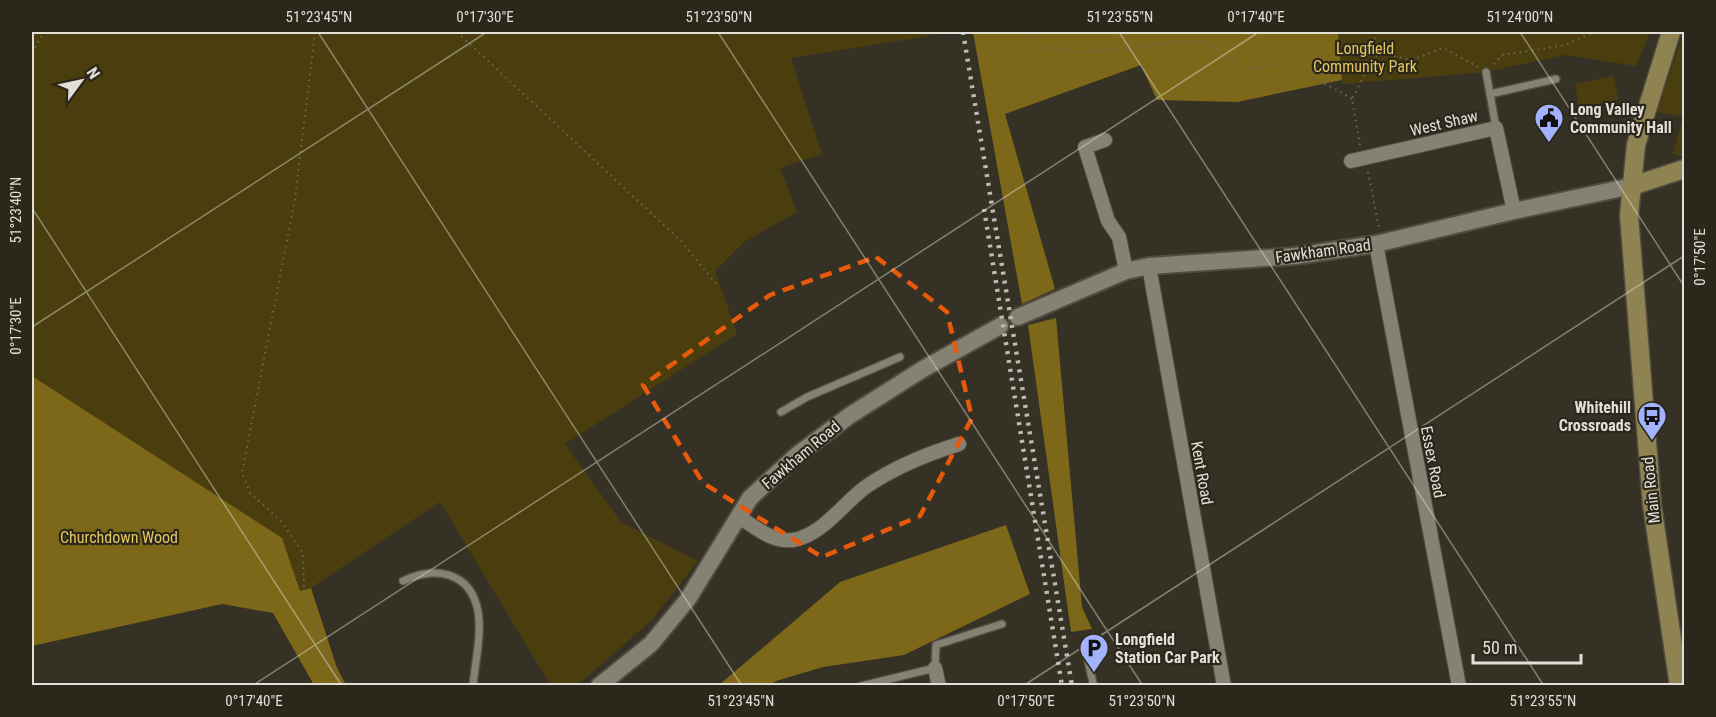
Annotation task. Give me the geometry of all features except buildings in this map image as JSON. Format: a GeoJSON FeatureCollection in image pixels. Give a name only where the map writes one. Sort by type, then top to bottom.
{"type":"FeatureCollection","features":[{"type":"Feature","properties":{"kind":"main road","name":"Main Road"},"geometry":{"type":"LineString","coordinates":[[1671,32],[1636,145],[1629,215],[1636,327],[1652,505],[1679,686]]}},
{"type":"Feature","properties":{"kind":"main road"},"geometry":{"type":"LineString","coordinates":[[1632,186],[1684,169]]}},
{"type":"Feature","properties":{"kind":"street","name":"West Shaw"},"geometry":{"type":"LineString","coordinates":[[1360,159],[1496,128],[1514,211]]}},
{"type":"Feature","properties":{"kind":"street"},"geometry":{"type":"LineString","coordinates":[[1106,140],[1085,147],[1108,221],[1119,237],[1126,271]]}},
{"type":"Feature","properties":{"kind":"street","name":"Fawkham Road"},"geometry":{"type":"LineString","coordinates":[[1018,317],[1126,271],[1149,266],[1295,256],[1379,243],[1632,186]]}},
{"type":"Feature","properties":{"kind":"street","name":"Essex Road"},"geometry":{"type":"LineString","coordinates":[[1379,243],[1459,686]]}},
{"type":"Feature","properties":{"kind":"street","name":"Kent Road"},"geometry":{"type":"LineString","coordinates":[[1149,266],[1224,686]]}},
{"type":"Feature","properties":{"kind":"street","name":"Fawkham Road"},"geometry":{"type":"LineString","coordinates":[[598,686],[651,644],[688,599],[750,498],[796,455],[849,416],[923,369],[1000,326]]}},
{"type":"Feature","properties":{"kind":"street"},"geometry":{"type":"LineString","coordinates":[[739,517],[778,539],[800,537],[822,524],[867,486],[924,456],[959,444]]}},
{"type":"Feature","properties":{"kind":"street"},"geometry":{"type":"LineString","coordinates":[[935,668],[939,686]]}},
{"type":"Feature","properties":{"kind":"lane"},"geometry":{"type":"LineString","coordinates":[[1486,72],[1496,128]]}},
{"type":"Feature","properties":{"kind":"lane"},"geometry":{"type":"LineString","coordinates":[[1490,94],[1556,79]]}},
{"type":"Feature","properties":{"kind":"lane"},"geometry":{"type":"LineString","coordinates":[[780,412],[807,397],[900,357]]}},
{"type":"Feature","properties":{"kind":"lane"},"geometry":{"type":"LineString","coordinates":[[403,581],[419,573],[436,571],[453,576],[474,596],[478,614],[473,686]]}},
{"type":"Feature","properties":{"kind":"lane"},"geometry":{"type":"LineString","coordinates":[[861,686],[935,668],[936,645],[1002,624]]}},
{"type":"Feature","properties":{"kind":"lane"},"geometry":{"type":"LineString","coordinates":[[1085,646],[1093,683]]}},
{"type":"Feature","properties":{"kind":"path"},"geometry":{"type":"LineString","coordinates":[[32,53],[44,32]]}},
{"type":"Feature","properties":{"kind":"path"},"geometry":{"type":"LineString","coordinates":[[315,32],[295,199],[242,473],[250,493],[281,521],[303,553],[304,588],[337,686]]}},
{"type":"Feature","properties":{"kind":"path"},"geometry":{"type":"LineString","coordinates":[[457,32],[682,242],[717,285]]}},
{"type":"Feature","properties":{"kind":"path"},"geometry":{"type":"LineString","coordinates":[[1021,32],[1028,40],[1050,47],[1088,53],[1161,43],[1203,41],[1243,67],[1261,68],[1283,60],[1301,74],[1330,85],[1352,99]]}},
{"type":"Feature","properties":{"kind":"path"},"geometry":{"type":"LineString","coordinates":[[1373,32],[1381,53]]}},
{"type":"Feature","properties":{"kind":"path"},"geometry":{"type":"LineString","coordinates":[[1379,243],[1360,159],[1352,99],[1373,58],[1381,53],[1412,60],[1443,48],[1486,72],[1502,55],[1565,45],[1594,32]]}},
{"type":"Feature","properties":{"kind":"highlighted area"},"geometry":{"type":"Polygon","coordinates":[[[876,257],[947,312],[972,418],[920,516],[822,557],[703,483],[643,385],[770,295],[876,257]]]}},
{"type":"Feature","properties":{"kind":"green space"},"geometry":{"type":"Polygon","coordinates":[[[32,32],[929,32],[930,36],[791,58],[822,154],[780,168],[797,212],[744,242],[715,271],[737,334],[565,444],[621,522],[698,561],[653,619],[578,685],[551,686],[440,502],[311,588],[300,591],[282,538],[32,376],[32,32]]]}},
{"type":"Feature","properties":{"kind":"green space"},"geometry":{"type":"Polygon","coordinates":[[[973,32],[1338,32],[1342,80],[1237,102],[1157,100],[1141,65],[1005,114],[1055,289],[1022,304],[973,32]]]}},
{"type":"Feature","properties":{"kind":"green space","name":"Longfield Community Park"},"geometry":{"type":"Polygon","coordinates":[[[1338,32],[1650,32],[1636,66],[1565,55],[1486,72],[1343,84],[1338,32]]]}},
{"type":"Feature","properties":{"kind":"green space"},"geometry":{"type":"Polygon","coordinates":[[[1684,32],[1684,158],[1673,153],[1683,117],[1657,112],[1684,32]]]}},
{"type":"Feature","properties":{"kind":"green space"},"geometry":{"type":"Polygon","coordinates":[[[1614,76],[1618,100],[1579,107],[1575,84],[1614,76]]]}},
{"type":"Feature","properties":{"kind":"green space"},"geometry":{"type":"Polygon","coordinates":[[[1056,318],[1082,607],[1092,629],[1071,632],[1028,325],[1056,318]]]}},
{"type":"Feature","properties":{"kind":"green space","name":"Churchdown Wood"},"geometry":{"type":"Polygon","coordinates":[[[32,376],[282,538],[300,591],[311,588],[337,668],[346,685],[314,685],[273,613],[222,604],[32,646],[32,376]]]}},
{"type":"Feature","properties":{"kind":"green space"},"geometry":{"type":"Polygon","coordinates":[[[1006,525],[1030,594],[904,655],[823,667],[776,681],[770,685],[719,685],[840,582],[1006,525]]]}},
{"type":"Feature","properties":{"kind":"railway"},"geometry":{"type":"LineString","coordinates":[[963,32],[1072,686]]}},
{"type":"Feature","properties":{"kind":"railway"},"geometry":{"type":"LineString","coordinates":[[984,209],[1062,686]]}},
{"type":"Feature","properties":{"kind":"place","name":"Long Valley Community Hall"},"geometry":{"type":"Point","coordinates":[1549,144]}},
{"type":"Feature","properties":{"kind":"place","name":"Whitehill Crossroads"},"geometry":{"type":"Point","coordinates":[1652,442]}},
{"type":"Feature","properties":{"kind":"place","name":"Longfield Station Car Park"},"geometry":{"type":"Point","coordinates":[1094,674]}}]}
